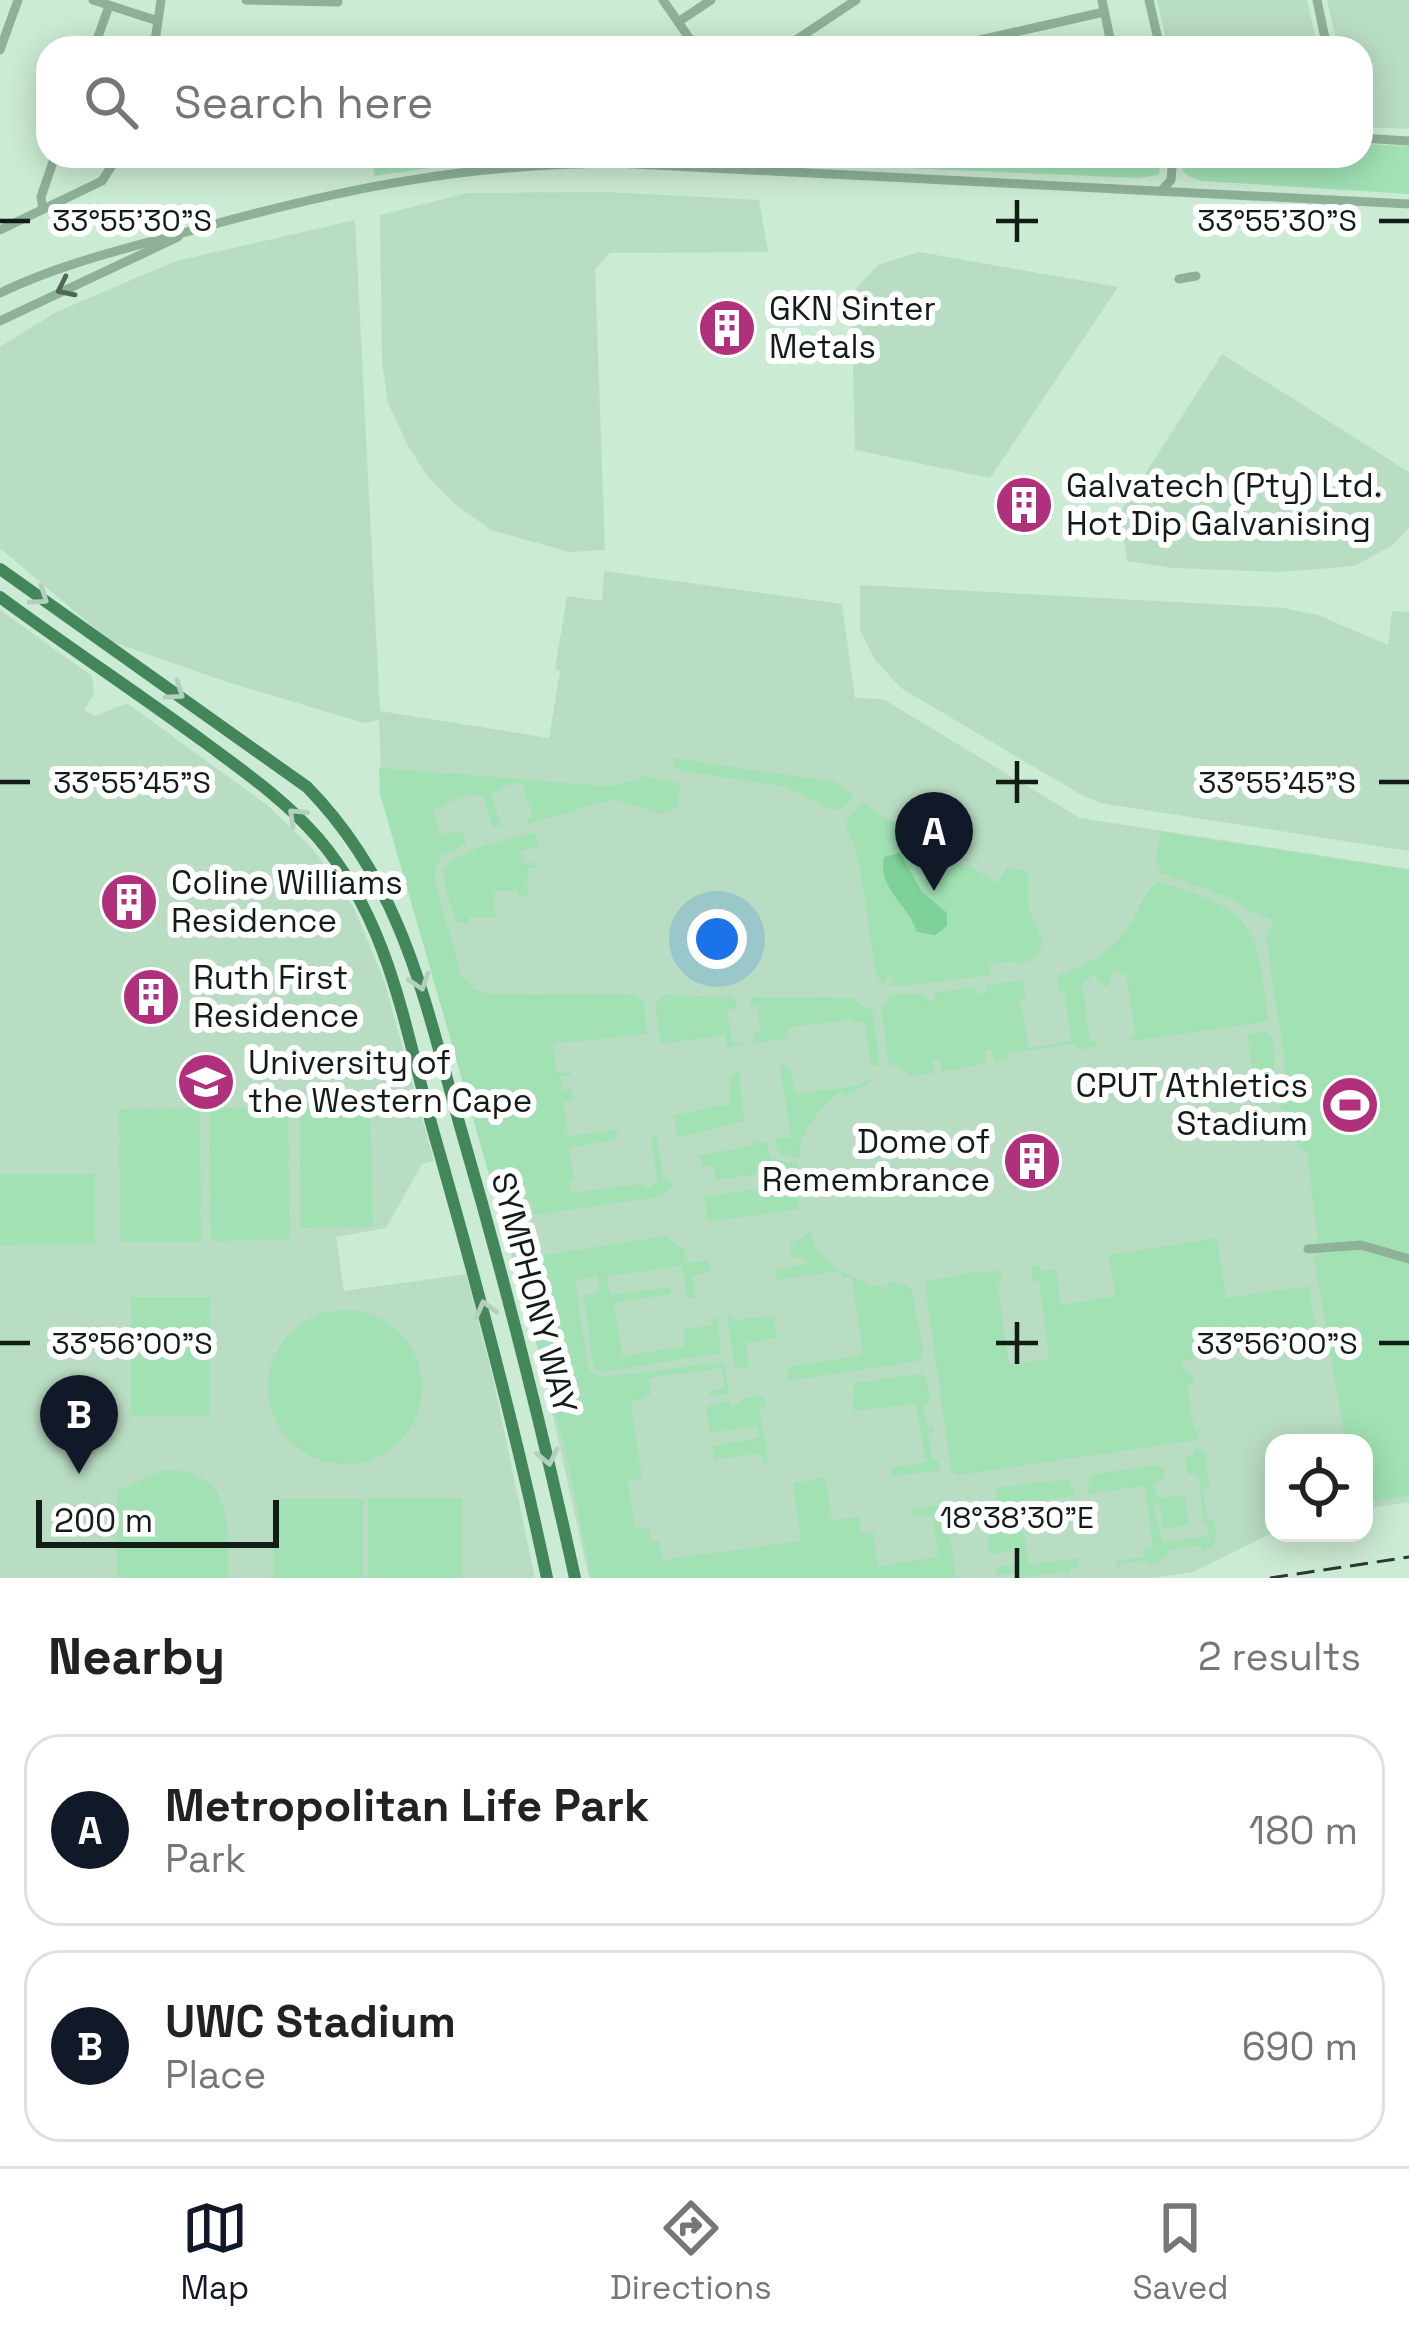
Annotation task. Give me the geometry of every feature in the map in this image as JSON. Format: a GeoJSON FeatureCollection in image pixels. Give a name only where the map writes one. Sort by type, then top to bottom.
{"type":"FeatureCollection","features":[{"type":"Feature","properties":{"kind":"main road","name":"SYMPHONY WAY"},"geometry":{"type":"LineString","coordinates":[[0,568],[307,787],[335,816],[374,872],[394,910],[424,994],[490,1224],[529,1368],[575,1578]]}},
{"type":"Feature","properties":{"kind":"main road","name":"SYMPHONY WAY"},"geometry":{"type":"LineString","coordinates":[[0,597],[274,795],[331,854],[367,908],[397,986],[496,1349],[547,1578]]}},
{"type":"Feature","properties":{"kind":"street"},"geometry":{"type":"LineString","coordinates":[[0,50],[18,0]]}},
{"type":"Feature","properties":{"kind":"street"},"geometry":{"type":"LineString","coordinates":[[93,0],[158,21]]}},
{"type":"Feature","properties":{"kind":"street"},"geometry":{"type":"LineString","coordinates":[[156,36],[161,0]]}},
{"type":"Feature","properties":{"kind":"street"},"geometry":{"type":"LineString","coordinates":[[246,0],[338,2]]}},
{"type":"Feature","properties":{"kind":"street"},"geometry":{"type":"LineString","coordinates":[[663,0],[688,36]]}},
{"type":"Feature","properties":{"kind":"street"},"geometry":{"type":"LineString","coordinates":[[678,22],[711,0]]}},
{"type":"Feature","properties":{"kind":"street"},"geometry":{"type":"LineString","coordinates":[[802,36],[856,0]]}},
{"type":"Feature","properties":{"kind":"street"},"geometry":{"type":"LineString","coordinates":[[1149,0],[1157,36]]}},
{"type":"Feature","properties":{"kind":"street"},"geometry":{"type":"LineString","coordinates":[[1317,0],[1325,36]]}},
{"type":"Feature","properties":{"kind":"street"},"geometry":{"type":"LineString","coordinates":[[98,36],[109,5]]}},
{"type":"Feature","properties":{"kind":"street"},"geometry":{"type":"LineString","coordinates":[[989,36],[1103,6],[1109,36]]}},
{"type":"Feature","properties":{"kind":"street"},"geometry":{"type":"LineString","coordinates":[[1373,140],[1409,141]]}},
{"type":"Feature","properties":{"kind":"street"},"geometry":{"type":"LineString","coordinates":[[44,209],[41,197],[52,168]]}},
{"type":"Feature","properties":{"kind":"street"},"geometry":{"type":"LineString","coordinates":[[0,230],[102,181],[110,168]]}},
{"type":"Feature","properties":{"kind":"street"},"geometry":{"type":"LineString","coordinates":[[0,292],[93,257],[347,189],[497,168]]}},
{"type":"Feature","properties":{"kind":"street"},"geometry":{"type":"LineString","coordinates":[[700,168],[1409,204]]}},
{"type":"Feature","properties":{"kind":"street"},"geometry":{"type":"LineString","coordinates":[[1162,190],[1171,180],[1172,168]]}},
{"type":"Feature","properties":{"kind":"street"},"geometry":{"type":"LineString","coordinates":[[1171,180],[1179,191]]}},
{"type":"Feature","properties":{"kind":"street"},"geometry":{"type":"LineString","coordinates":[[0,322],[194,230]]}},
{"type":"Feature","properties":{"kind":"street"},"geometry":{"type":"LineString","coordinates":[[1179,279],[1196,276]]}},
{"type":"Feature","properties":{"kind":"street"},"geometry":{"type":"LineString","coordinates":[[1308,1250],[1361,1245],[1409,1258]]}},
{"type":"Feature","properties":{"kind":"shaded area"},"geometry":{"type":"Polygon","coordinates":[[[1157,0],[1307,0],[1315,36],[1165,36],[1157,0]]]}},
{"type":"Feature","properties":{"kind":"shaded area"},"geometry":{"type":"Polygon","coordinates":[[[1327,0],[1409,0],[1409,129],[1373,128],[1373,36],[1335,36],[1327,0]]]}},
{"type":"Feature","properties":{"kind":"shaded area"},"geometry":{"type":"Polygon","coordinates":[[[1373,144],[1409,146],[1409,194],[1203,181],[1183,168],[1373,168],[1373,144]]]}},
{"type":"Feature","properties":{"kind":"shaded area"},"geometry":{"type":"Polygon","coordinates":[[[373,168],[431,168],[374,176],[373,168]]]}},
{"type":"Feature","properties":{"kind":"shaded area"},"geometry":{"type":"Polygon","coordinates":[[[906,168],[1161,168],[1158,175],[906,168]]]}},
{"type":"Feature","properties":{"kind":"shaded area"},"geometry":{"type":"Polygon","coordinates":[[[606,192],[759,200],[768,252],[610,253],[595,269],[605,550],[569,552],[491,530],[428,477],[408,446],[388,403],[382,363],[380,215],[468,193],[606,192]]]}},
{"type":"Feature","properties":{"kind":"shaded area"},"geometry":{"type":"Polygon","coordinates":[[[355,220],[380,711],[549,738],[567,596],[602,601],[604,571],[842,604],[855,698],[883,699],[1080,818],[1409,869],[1409,1502],[1373,1508],[1373,1434],[1265,1434],[1265,1536],[1193,1572],[1152,1578],[589,1578],[538,1350],[382,795],[379,720],[364,723],[110,641],[0,548],[0,347],[56,312],[176,261],[355,220]]]}},
{"type":"Feature","properties":{"kind":"shaded area"},"geometry":{"type":"Polygon","coordinates":[[[919,252],[1118,287],[990,478],[855,450],[851,294],[878,265],[919,252]]]}},
{"type":"Feature","properties":{"kind":"shaded area"},"geometry":{"type":"Polygon","coordinates":[[[1222,354],[1409,472],[1409,528],[1393,545],[1354,566],[1279,572],[1173,568],[1127,561],[1120,513],[1222,354]]]}},
{"type":"Feature","properties":{"kind":"shaded area"},"geometry":{"type":"Polygon","coordinates":[[[860,585],[1284,608],[1318,615],[1388,645],[1392,611],[1409,612],[1409,851],[1100,803],[1078,793],[901,688],[875,660],[860,630],[860,585]]]}},
{"type":"Feature","properties":{"kind":"shaded area","name":"University of the Western Cape"},"geometry":{"type":"Polygon","coordinates":[[[0,610],[92,676],[94,694],[84,710],[95,716],[127,703],[267,805],[314,850],[354,908],[384,980],[434,1161],[422,1164],[386,1228],[336,1237],[344,1291],[466,1274],[535,1578],[0,1578],[0,610]]]}},
{"type":"Feature","properties":{"kind":"shaded area"},"geometry":{"type":"Polygon","coordinates":[[[672,758],[835,782],[854,796],[844,808],[833,810],[787,787],[678,770],[672,758]]]}},
{"type":"Feature","properties":{"kind":"shaded area"},"geometry":{"type":"Polygon","coordinates":[[[379,768],[608,786],[643,775],[680,784],[678,806],[661,814],[613,799],[525,825],[532,814],[522,784],[515,782],[491,794],[501,825],[493,827],[483,795],[462,796],[433,811],[441,836],[461,830],[467,843],[442,856],[435,882],[461,974],[472,988],[489,994],[634,995],[644,1000],[647,1034],[553,1044],[557,1073],[571,1075],[561,1077],[563,1090],[572,1089],[574,1100],[563,1102],[568,1136],[617,1130],[618,1138],[569,1149],[571,1193],[644,1184],[645,1190],[653,1189],[657,1182],[651,1137],[657,1136],[663,1178],[670,1179],[673,1188],[659,1197],[534,1215],[532,1203],[514,1191],[513,1184],[493,1187],[380,794],[379,768]]]}},
{"type":"Feature","properties":{"kind":"shaded area"},"geometry":{"type":"Polygon","coordinates":[[[862,802],[964,869],[968,865],[997,883],[1008,866],[1028,872],[1029,910],[1043,941],[1037,957],[1018,966],[1016,961],[990,965],[990,975],[890,986],[894,978],[890,975],[882,985],[876,973],[858,856],[845,824],[862,802]]]}},
{"type":"Feature","properties":{"kind":"shaded area"},"geometry":{"type":"Polygon","coordinates":[[[1161,832],[1409,870],[1409,1496],[1373,1502],[1373,1434],[1344,1434],[1314,1259],[1319,1251],[1307,1152],[1298,1147],[1296,1136],[1290,1136],[1287,1110],[1281,1110],[1285,1062],[1266,938],[1274,920],[1161,873],[1156,863],[1161,832]]]}},
{"type":"Feature","properties":{"kind":"shaded area"},"geometry":{"type":"Polygon","coordinates":[[[531,833],[540,845],[520,852],[525,865],[536,862],[536,868],[528,868],[527,896],[495,891],[494,913],[499,917],[470,917],[468,923],[457,923],[445,886],[447,866],[481,847],[531,833]]]}},
{"type":"Feature","properties":{"kind":"shaded area"},"geometry":{"type":"Polygon","coordinates":[[[900,853],[922,892],[947,913],[947,926],[935,935],[917,932],[885,878],[884,857],[900,853]]]}},
{"type":"Feature","properties":{"kind":"shaded area"},"geometry":{"type":"Polygon","coordinates":[[[1159,882],[1215,902],[1245,924],[1259,959],[1265,1022],[1132,1041],[1130,1036],[1136,1034],[1126,975],[1113,971],[1108,986],[1103,987],[1095,975],[1082,982],[1090,1041],[1097,1041],[1096,1047],[1077,1050],[1075,1044],[1008,1053],[1009,1060],[996,1062],[992,1050],[985,1051],[986,1063],[942,1072],[939,1058],[932,1059],[934,1073],[909,1077],[908,1072],[889,1064],[881,1006],[886,1006],[890,995],[923,994],[927,1001],[934,1001],[935,993],[976,987],[979,994],[986,993],[987,985],[1022,980],[1027,997],[1020,999],[1029,1048],[1072,1041],[1057,976],[1113,945],[1159,882]]]}},
{"type":"Feature","properties":{"kind":"shaded area"},"geometry":{"type":"Polygon","coordinates":[[[664,995],[734,997],[737,1008],[727,1010],[732,1042],[746,1044],[727,1047],[725,1035],[661,1044],[655,1005],[664,995]]]}},
{"type":"Feature","properties":{"kind":"shaded area"},"geometry":{"type":"Polygon","coordinates":[[[752,997],[852,998],[872,1008],[880,1065],[871,1066],[865,1022],[852,1019],[787,1028],[787,1038],[749,1044],[753,1033],[761,1032],[757,1005],[750,1006],[752,997]]]}},
{"type":"Feature","properties":{"kind":"shaded area"},"geometry":{"type":"Polygon","coordinates":[[[1265,1032],[1272,1037],[1275,1061],[1270,1103],[1258,1105],[1247,1034],[1265,1032]]]}},
{"type":"Feature","properties":{"kind":"shaded area"},"geometry":{"type":"Polygon","coordinates":[[[785,1065],[796,1094],[855,1086],[871,1078],[846,1096],[841,1091],[818,1113],[801,1140],[800,1159],[780,1154],[774,1144],[778,1138],[791,1137],[780,1066],[785,1065]]]}},
{"type":"Feature","properties":{"kind":"shaded area"},"geometry":{"type":"Polygon","coordinates":[[[738,1072],[745,1121],[677,1138],[674,1115],[730,1104],[729,1078],[738,1072]]]}},
{"type":"Feature","properties":{"kind":"shaded area"},"geometry":{"type":"Polygon","coordinates":[[[370,1099],[373,1227],[301,1228],[299,1101],[370,1099]]]}},
{"type":"Feature","properties":{"kind":"shaded area"},"geometry":{"type":"Polygon","coordinates":[[[288,1107],[290,1240],[211,1241],[209,1108],[288,1107]]]}},
{"type":"Feature","properties":{"kind":"shaded area"},"geometry":{"type":"Polygon","coordinates":[[[200,1108],[201,1242],[120,1242],[119,1109],[200,1108]]]}},
{"type":"Feature","properties":{"kind":"shaded area"},"geometry":{"type":"Polygon","coordinates":[[[753,1140],[767,1143],[770,1158],[798,1164],[798,1169],[716,1180],[714,1165],[702,1166],[700,1156],[689,1157],[753,1146],[753,1140]]]}},
{"type":"Feature","properties":{"kind":"shaded area"},"geometry":{"type":"Polygon","coordinates":[[[0,1174],[95,1174],[95,1244],[0,1245],[0,1174]]]}},
{"type":"Feature","properties":{"kind":"shaded area"},"geometry":{"type":"Polygon","coordinates":[[[795,1183],[799,1209],[708,1222],[704,1197],[795,1183]]]}},
{"type":"Feature","properties":{"kind":"shaded area"},"geometry":{"type":"Polygon","coordinates":[[[811,1232],[819,1252],[850,1275],[886,1288],[888,1282],[912,1290],[923,1352],[918,1361],[789,1381],[787,1367],[863,1355],[852,1277],[842,1278],[840,1271],[777,1280],[776,1270],[806,1263],[792,1256],[790,1244],[811,1232]]]}},
{"type":"Feature","properties":{"kind":"shaded area"},"geometry":{"type":"Polygon","coordinates":[[[665,1236],[685,1250],[688,1263],[709,1260],[711,1272],[692,1275],[695,1297],[687,1299],[682,1266],[607,1276],[610,1295],[670,1287],[671,1294],[614,1303],[623,1356],[685,1346],[683,1330],[712,1325],[717,1318],[721,1353],[601,1372],[593,1365],[584,1296],[600,1291],[598,1276],[575,1280],[588,1368],[594,1375],[724,1362],[729,1393],[710,1396],[709,1390],[725,1388],[721,1368],[649,1378],[651,1394],[631,1403],[642,1478],[628,1481],[635,1528],[649,1527],[651,1541],[659,1541],[662,1560],[801,1541],[793,1483],[825,1477],[832,1520],[859,1517],[861,1533],[873,1532],[878,1566],[938,1557],[932,1515],[913,1517],[911,1509],[945,1504],[956,1578],[591,1578],[566,1454],[526,1303],[543,1298],[537,1271],[540,1256],[665,1236]]]}},
{"type":"Feature","properties":{"kind":"shaded area"},"geometry":{"type":"Polygon","coordinates":[[[1217,1238],[1226,1298],[1309,1286],[1315,1329],[1312,1340],[1304,1342],[1301,1336],[1195,1352],[1194,1359],[1182,1361],[1183,1370],[1193,1375],[1194,1382],[1187,1385],[1194,1429],[1201,1430],[1197,1440],[958,1475],[951,1472],[925,1282],[1000,1271],[1002,1281],[997,1283],[1009,1364],[1049,1359],[1039,1281],[1033,1281],[1031,1267],[1056,1269],[1061,1305],[1115,1296],[1109,1255],[1217,1238]]]}},
{"type":"Feature","properties":{"kind":"shaded area"},"geometry":{"type":"Polygon","coordinates":[[[131,1297],[210,1297],[210,1416],[131,1416],[131,1297]]]}},
{"type":"Feature","properties":{"kind":"shaded area"},"geometry":{"type":"Polygon","coordinates":[[[345,1310],[374,1316],[399,1333],[416,1358],[422,1387],[416,1416],[399,1441],[374,1458],[345,1464],[316,1458],[291,1441],[274,1416],[268,1387],[274,1358],[291,1333],[316,1316],[345,1310]]]}},
{"type":"Feature","properties":{"kind":"shaded area"},"geometry":{"type":"Polygon","coordinates":[[[730,1314],[735,1320],[774,1315],[777,1338],[746,1343],[749,1368],[735,1369],[730,1314]]]}},
{"type":"Feature","properties":{"kind":"shaded area"},"geometry":{"type":"Polygon","coordinates":[[[922,1374],[930,1401],[923,1404],[927,1427],[934,1431],[928,1433],[932,1459],[938,1459],[940,1470],[892,1477],[891,1468],[926,1462],[916,1404],[854,1411],[853,1383],[922,1374]]]}},
{"type":"Feature","properties":{"kind":"shaded area"},"geometry":{"type":"Polygon","coordinates":[[[758,1396],[766,1405],[760,1409],[768,1463],[764,1464],[761,1453],[714,1460],[712,1446],[760,1438],[757,1426],[710,1433],[706,1407],[730,1400],[732,1407],[742,1398],[758,1396]]]}},
{"type":"Feature","properties":{"kind":"shaded area"},"geometry":{"type":"Polygon","coordinates":[[[1194,1448],[1205,1452],[1210,1488],[1203,1490],[1208,1520],[1214,1520],[1214,1543],[1203,1552],[1200,1546],[1169,1550],[1168,1556],[1149,1566],[1147,1560],[1120,1564],[1118,1571],[1116,1561],[1145,1557],[1144,1548],[1153,1546],[1145,1486],[1087,1494],[1090,1475],[1156,1465],[1163,1468],[1164,1481],[1155,1483],[1157,1498],[1185,1495],[1189,1525],[1163,1529],[1159,1504],[1154,1505],[1163,1542],[1208,1536],[1199,1476],[1188,1474],[1185,1457],[1194,1455],[1194,1448]]]}},
{"type":"Feature","properties":{"kind":"shaded area"},"geometry":{"type":"Polygon","coordinates":[[[164,1470],[187,1472],[215,1490],[226,1520],[228,1578],[117,1578],[117,1491],[164,1470]]]}},
{"type":"Feature","properties":{"kind":"shaded area"},"geometry":{"type":"Polygon","coordinates":[[[1068,1479],[1076,1495],[1019,1505],[1029,1565],[1078,1558],[1080,1568],[1069,1569],[1070,1578],[1065,1572],[997,1576],[996,1568],[1019,1563],[1017,1550],[992,1554],[988,1550],[987,1523],[1011,1519],[1009,1504],[998,1505],[995,1488],[1068,1479]]]}},
{"type":"Feature","properties":{"kind":"shaded area"},"geometry":{"type":"Polygon","coordinates":[[[368,1498],[462,1498],[462,1578],[368,1578],[368,1498]]]}},
{"type":"Feature","properties":{"kind":"shaded area"},"geometry":{"type":"Polygon","coordinates":[[[273,1499],[363,1499],[363,1578],[273,1578],[273,1499]]]}},
{"type":"Feature","properties":{"kind":"railway"},"geometry":{"type":"LineString","coordinates":[[1270,1578],[1409,1557]]}},
{"type":"Feature","properties":{"kind":"place","name":"GKN Sinter Metals"},"geometry":{"type":"Point","coordinates":[727,328]}},
{"type":"Feature","properties":{"kind":"place","name":"Galvatech (Pty) Ltd. Hot Dip Galvanising"},"geometry":{"type":"Point","coordinates":[1024,505]}},
{"type":"Feature","properties":{"kind":"place","name":"Metropolitan Life Park"},"geometry":{"type":"Point","coordinates":[934,891]}},
{"type":"Feature","properties":{"kind":"place","name":"Coline Williams Residence"},"geometry":{"type":"Point","coordinates":[129,902]}},
{"type":"Feature","properties":{"kind":"place","name":"Ruth First Residence"},"geometry":{"type":"Point","coordinates":[151,997]}},
{"type":"Feature","properties":{"kind":"place","name":"University of the Western Cape"},"geometry":{"type":"Point","coordinates":[206,1082]}},
{"type":"Feature","properties":{"kind":"place","name":"CPUT Athletics Stadium"},"geometry":{"type":"Point","coordinates":[1350,1105]}},
{"type":"Feature","properties":{"kind":"place","name":"Dome of Remembrance"},"geometry":{"type":"Point","coordinates":[1032,1161]}},
{"type":"Feature","properties":{"kind":"place","name":"UWC Stadium"},"geometry":{"type":"Point","coordinates":[79,1474]}}]}
